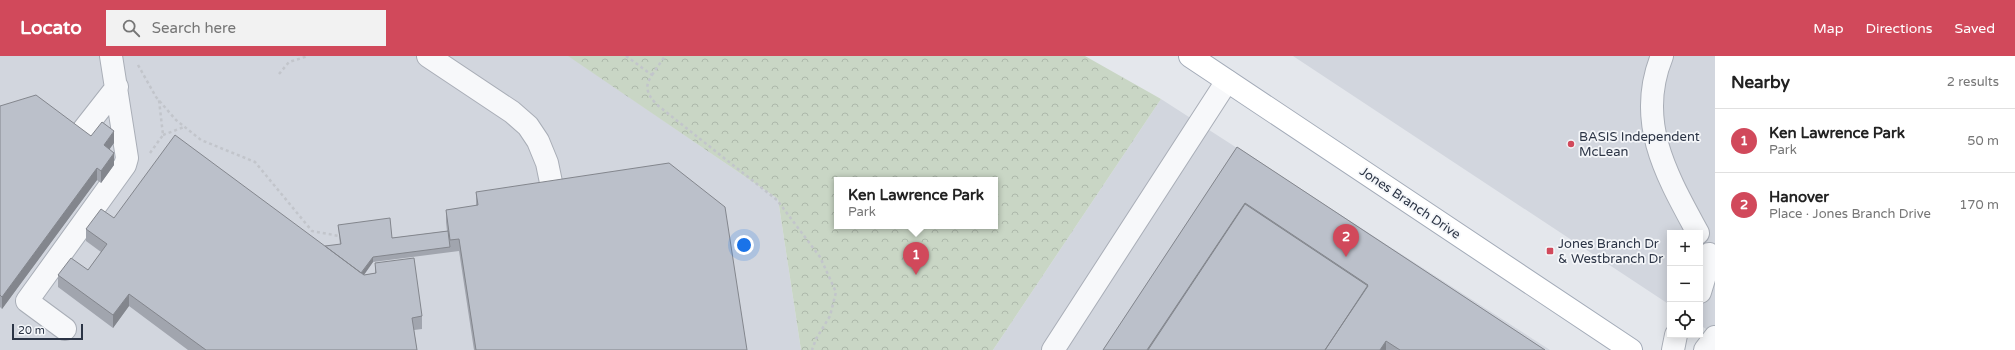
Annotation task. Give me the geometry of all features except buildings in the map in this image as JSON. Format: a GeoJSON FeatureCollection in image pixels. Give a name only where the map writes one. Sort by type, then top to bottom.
{"type":"FeatureCollection","features":[{"type":"Feature","properties":{"kind":"main road","name":"Jones Branch Drive"},"geometry":{"type":"LineString","coordinates":[[1190,56],[1631,350]]}},
{"type":"Feature","properties":{"kind":"lane"},"geometry":{"type":"LineString","coordinates":[[65,329],[28,301],[125,165],[127,158],[111,56]]}},
{"type":"Feature","properties":{"kind":"lane"},"geometry":{"type":"LineString","coordinates":[[428,56],[512,112],[528,126],[538,141],[547,163],[552,192]]}},
{"type":"Feature","properties":{"kind":"lane"},"geometry":{"type":"LineString","coordinates":[[1662,56],[1653,90],[1652,118],[1656,146],[1666,174],[1696,230]]}},
{"type":"Feature","properties":{"kind":"lane"},"geometry":{"type":"LineString","coordinates":[[1053,350],[1227,81]]}},
{"type":"Feature","properties":{"kind":"lane"},"geometry":{"type":"LineString","coordinates":[[77,138],[117,87]]}},
{"type":"Feature","properties":{"kind":"lane"},"geometry":{"type":"LineString","coordinates":[[1703,282],[1707,269],[1708,250]]}},
{"type":"Feature","properties":{"kind":"lane"},"geometry":{"type":"LineString","coordinates":[[1705,350],[1715,337]]}},
{"type":"Feature","properties":{"kind":"lane"},"geometry":{"type":"LineString","coordinates":[[1672,350],[1675,338]]}},
{"type":"Feature","properties":{"kind":"path"},"geometry":{"type":"LineString","coordinates":[[279,74],[289,62],[308,56]]}},
{"type":"Feature","properties":{"kind":"path"},"geometry":{"type":"LineString","coordinates":[[626,56],[652,74]]}},
{"type":"Feature","properties":{"kind":"path"},"geometry":{"type":"LineString","coordinates":[[664,56],[647,84],[648,95],[656,104],[777,200],[820,257],[836,292],[830,316],[816,339],[812,350]]}},
{"type":"Feature","properties":{"kind":"path"},"geometry":{"type":"LineString","coordinates":[[138,65],[156,97],[184,127],[201,140],[255,162],[312,230],[339,236]]}},
{"type":"Feature","properties":{"kind":"path"},"geometry":{"type":"LineString","coordinates":[[163,135],[184,127]]}},
{"type":"Feature","properties":{"kind":"shaded area"},"geometry":{"type":"Polygon","coordinates":[[[0,56],[569,56],[778,199],[801,350],[0,350],[0,56]]]}},
{"type":"Feature","properties":{"kind":"shaded area","name":"BASIS Independent McLean"},"geometry":{"type":"Polygon","coordinates":[[[1293,56],[1715,56],[1715,335],[1703,327],[1703,230],[1667,230],[1667,303],[1293,56]]]}},
{"type":"Feature","properties":{"kind":"shaded area"},"geometry":{"type":"Polygon","coordinates":[[[1161,99],[1550,350],[993,350],[1161,99]]]}},
{"type":"Feature","properties":{"kind":"green space"},"geometry":{"type":"Polygon","coordinates":[[[568,56],[1085,56],[1161,99],[993,350],[801,350],[778,199],[568,56]]]}},
{"type":"Feature","properties":{"kind":"place","name":"BASIS Independent McLean"},"geometry":{"type":"Point","coordinates":[1571,144]}},
{"type":"Feature","properties":{"kind":"place","name":"Jones Branch Dr & Westbranch Dr"},"geometry":{"type":"Point","coordinates":[1550,251]}},
{"type":"Feature","properties":{"kind":"place","name":"Hanover"},"geometry":{"type":"Point","coordinates":[1346,257]}},
{"type":"Feature","properties":{"kind":"place","name":"Ken Lawrence Park"},"geometry":{"type":"Point","coordinates":[916,275]}}]}
